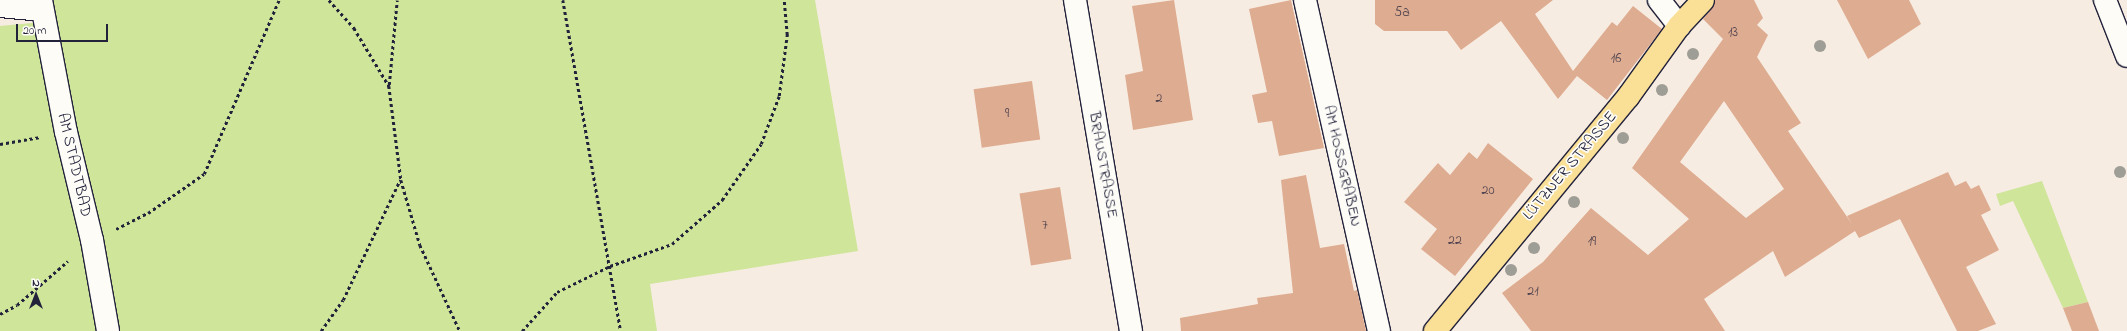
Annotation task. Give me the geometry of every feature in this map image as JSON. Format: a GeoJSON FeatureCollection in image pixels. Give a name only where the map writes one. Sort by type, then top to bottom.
{"type":"FeatureCollection","features":[{"type":"Feature","properties":{"kind":"main road","name":"LÜTZNER STRASSE"},"geometry":{"type":"LineString","coordinates":[[1435,331],[1628,97],[1680,26],[1703,0]]}},
{"type":"Feature","properties":{"kind":"street","name":"BRAUSTRASSE"},"geometry":{"type":"LineString","coordinates":[[1075,0],[1131,331]]}},
{"type":"Feature","properties":{"kind":"street","name":"AM HOSSGRABEN"},"geometry":{"type":"LineString","coordinates":[[1305,0],[1379,331]]}},
{"type":"Feature","properties":{"kind":"street"},"geometry":{"type":"LineString","coordinates":[[1659,0],[1680,26]]}},
{"type":"Feature","properties":{"kind":"street"},"geometry":{"type":"LineString","coordinates":[[2105,0],[2127,56]]}},
{"type":"Feature","properties":{"kind":"street","name":"AM STADTBAD"},"geometry":{"type":"LineString","coordinates":[[41,5],[66,132],[92,240],[108,331]]}},
{"type":"Feature","properties":{"kind":"street"},"geometry":{"type":"LineString","coordinates":[[0,6],[41,5]]}},
{"type":"Feature","properties":{"kind":"path"},"geometry":{"type":"LineString","coordinates":[[0,314],[17,305],[92,240],[148,213],[204,174],[279,0]]}},
{"type":"Feature","properties":{"kind":"path"},"geometry":{"type":"LineString","coordinates":[[329,0],[354,28],[390,86]]}},
{"type":"Feature","properties":{"kind":"path"},"geometry":{"type":"LineString","coordinates":[[397,0],[390,86],[401,180],[420,245],[460,331]]}},
{"type":"Feature","properties":{"kind":"path"},"geometry":{"type":"LineString","coordinates":[[563,0],[621,331]]}},
{"type":"Feature","properties":{"kind":"path"},"geometry":{"type":"LineString","coordinates":[[522,331],[557,292],[610,266],[672,244],[722,200],[761,144],[779,96],[787,36],[784,0]]}},
{"type":"Feature","properties":{"kind":"path"},"geometry":{"type":"LineString","coordinates":[[0,144],[66,132]]}},
{"type":"Feature","properties":{"kind":"path"},"geometry":{"type":"LineString","coordinates":[[321,331],[343,300],[401,180]]}},
{"type":"Feature","properties":{"kind":"green space"},"geometry":{"type":"Polygon","coordinates":[[[41,0],[815,0],[858,251],[650,284],[657,331],[0,331],[0,26],[43,22],[41,0]]]}},
{"type":"Feature","properties":{"kind":"green space"},"geometry":{"type":"Polygon","coordinates":[[[2042,181],[2088,302],[2063,308],[2013,201],[2000,206],[1996,194],[2042,181]]]}},
{"type":"Feature","properties":{"kind":"building"},"geometry":{"type":"Polygon","coordinates":[[[1174,0],[1193,120],[1133,130],[1125,75],[1143,71],[1132,6],[1174,0]]]}},
{"type":"Feature","properties":{"kind":"building"},"geometry":{"type":"Polygon","coordinates":[[[1291,0],[1324,148],[1279,156],[1272,121],[1258,123],[1252,95],[1267,92],[1249,9],[1291,0]]]}},
{"type":"Feature","properties":{"kind":"building"},"geometry":{"type":"Polygon","coordinates":[[[1375,0],[1553,0],[1535,14],[1573,71],[1612,22],[1617,26],[1633,6],[1662,29],[1607,100],[1577,76],[1558,99],[1501,21],[1461,50],[1447,31],[1384,31],[1375,24],[1375,0]]]}},
{"type":"Feature","properties":{"kind":"building"},"geometry":{"type":"Polygon","coordinates":[[[1715,0],[1754,0],[1763,18],[1757,25],[1768,35],[1757,57],[1801,123],[1788,131],[1852,224],[1847,216],[1948,172],[1955,186],[1966,181],[1971,189],[1979,185],[1991,210],[1981,215],[1999,250],[1966,267],[1996,324],[1978,331],[1957,331],[1900,219],[1859,238],[1855,231],[1785,277],[1773,251],[1704,299],[1725,331],[1531,331],[1502,293],[1543,262],[1591,208],[1648,255],[1689,219],[1632,168],[1723,39],[1703,19],[1712,8],[1715,0]],[[1724,101],[1680,162],[1746,218],[1784,189],[1724,101]]]}},
{"type":"Feature","properties":{"kind":"building"},"geometry":{"type":"Polygon","coordinates":[[[1837,0],[1909,0],[1921,24],[1868,59],[1837,0]]]}},
{"type":"Feature","properties":{"kind":"building"},"geometry":{"type":"Polygon","coordinates":[[[1032,81],[1040,139],[982,148],[974,89],[1032,81]]]}},
{"type":"Feature","properties":{"kind":"building"},"geometry":{"type":"Polygon","coordinates":[[[1488,143],[1533,179],[1455,276],[1421,249],[1437,229],[1404,202],[1438,163],[1450,175],[1469,152],[1477,159],[1488,143]]]}},
{"type":"Feature","properties":{"kind":"building"},"geometry":{"type":"Polygon","coordinates":[[[1306,175],[1320,248],[1344,244],[1354,291],[1357,290],[1366,331],[1181,331],[1180,318],[1258,304],[1257,298],[1293,293],[1281,180],[1306,175]]]}},
{"type":"Feature","properties":{"kind":"building"},"geometry":{"type":"Polygon","coordinates":[[[1060,187],[1071,259],[1031,266],[1020,193],[1060,187]]]}},
{"type":"Feature","properties":{"kind":"building"},"geometry":{"type":"Polygon","coordinates":[[[2088,302],[2099,331],[2072,331],[2063,308],[2088,302]]]}}]}
